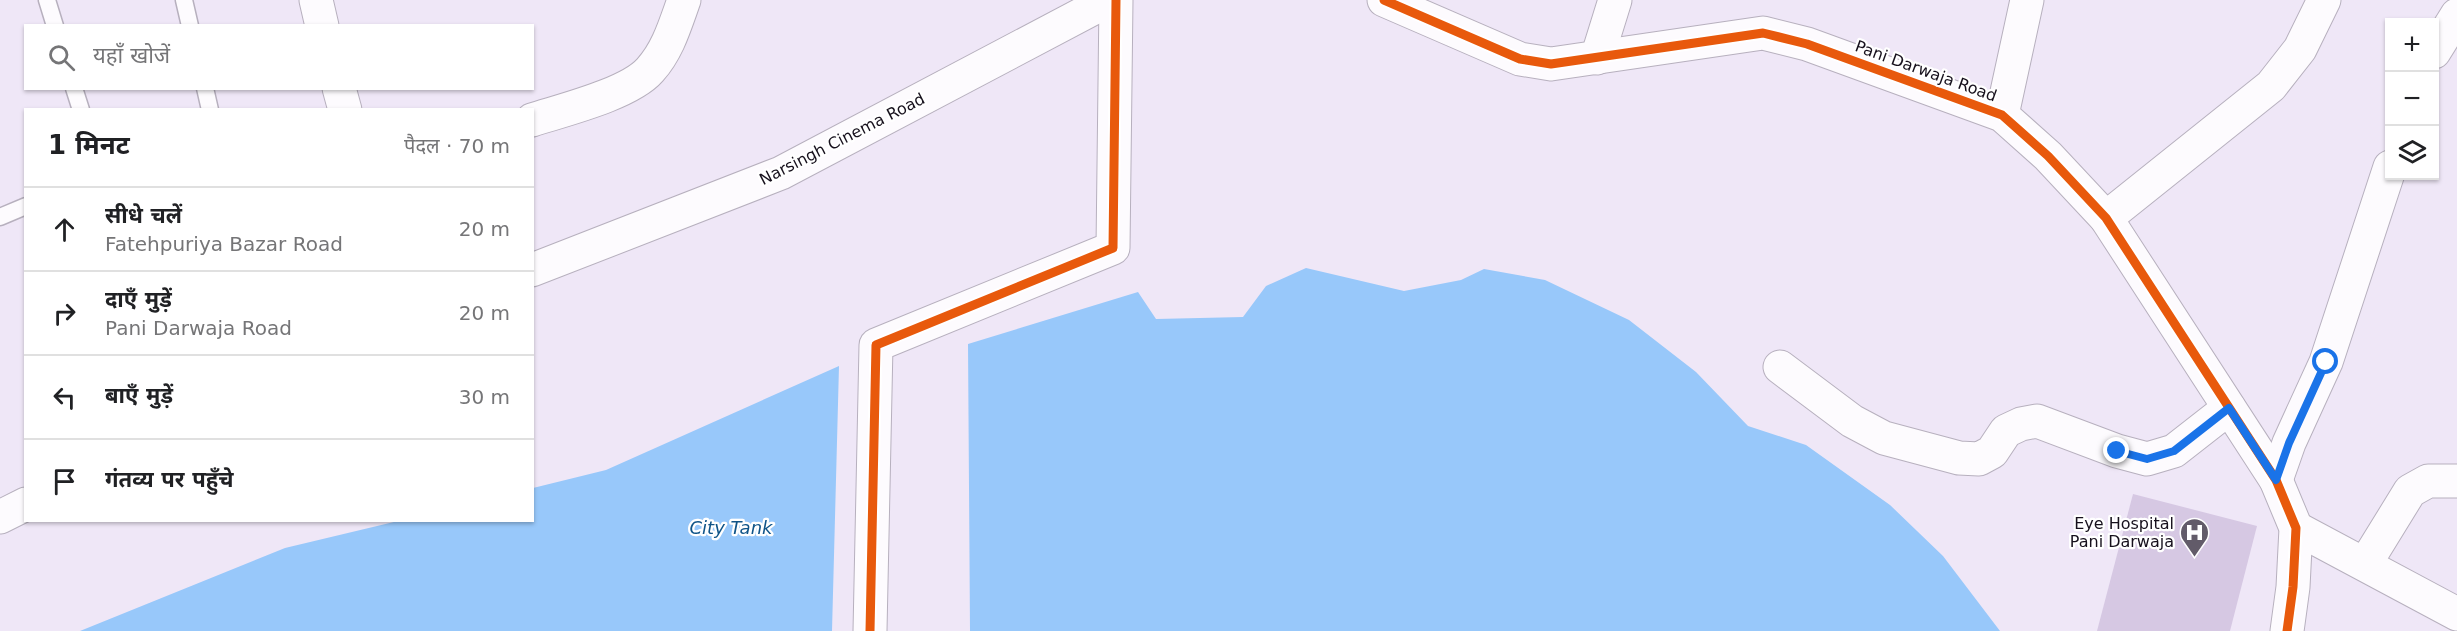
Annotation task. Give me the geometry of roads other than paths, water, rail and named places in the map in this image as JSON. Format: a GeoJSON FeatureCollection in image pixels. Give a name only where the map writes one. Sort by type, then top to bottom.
{"type":"FeatureCollection","features":[{"type":"Feature","properties":{"kind":"street"},"geometry":{"type":"LineString","coordinates":[[316,0],[322,24]]}},
{"type":"Feature","properties":{"kind":"street"},"geometry":{"type":"LineString","coordinates":[[534,119],[613,94],[649,71],[671,38],[684,0]]}},
{"type":"Feature","properties":{"kind":"street","name":"Narsingh Cinema Road"},"geometry":{"type":"LineString","coordinates":[[534,269],[781,173],[1109,0]]}},
{"type":"Feature","properties":{"kind":"street"},"geometry":{"type":"LineString","coordinates":[[870,631],[876,345],[1113,248],[1116,0]]}},
{"type":"Feature","properties":{"kind":"street","name":"Pani Darwaja Road"},"geometry":{"type":"LineString","coordinates":[[1384,0],[1520,59],[1551,64],[1763,33],[1808,44],[2002,115],[2048,156],[2106,218],[2276,480],[2296,528]]}},
{"type":"Feature","properties":{"kind":"street"},"geometry":{"type":"LineString","coordinates":[[1598,58],[1615,0]]}},
{"type":"Feature","properties":{"kind":"street"},"geometry":{"type":"LineString","coordinates":[[2002,115],[2027,0]]}},
{"type":"Feature","properties":{"kind":"street"},"geometry":{"type":"LineString","coordinates":[[2106,218],[2271,86],[2300,49],[2324,0]]}},
{"type":"Feature","properties":{"kind":"street"},"geometry":{"type":"LineString","coordinates":[[2439,44],[2457,15]]}},
{"type":"Feature","properties":{"kind":"street"},"geometry":{"type":"LineString","coordinates":[[340,90],[344,108]]}},
{"type":"Feature","properties":{"kind":"street"},"geometry":{"type":"LineString","coordinates":[[2276,480],[2289,443],[2326,362],[2386,180]]}},
{"type":"Feature","properties":{"kind":"street"},"geometry":{"type":"LineString","coordinates":[[1780,367],[1852,422],[1884,438],[1959,458],[1979,459],[1992,452],[2006,431],[2021,424],[2037,421],[2117,451],[2147,459],[2174,451],[2229,408]]}},
{"type":"Feature","properties":{"kind":"street"},"geometry":{"type":"LineString","coordinates":[[2365,564],[2410,491],[2428,481],[2457,481]]}},
{"type":"Feature","properties":{"kind":"street"},"geometry":{"type":"LineString","coordinates":[[0,518],[24,505]]}},
{"type":"Feature","properties":{"kind":"street"},"geometry":{"type":"LineString","coordinates":[[2286,631],[2293,587],[2296,528],[2457,614]]}},
{"type":"Feature","properties":{"kind":"lane"},"geometry":{"type":"LineString","coordinates":[[47,0],[54,24]]}},
{"type":"Feature","properties":{"kind":"lane"},"geometry":{"type":"LineString","coordinates":[[184,0],[190,24]]}},
{"type":"Feature","properties":{"kind":"lane"},"geometry":{"type":"LineString","coordinates":[[75,90],[80,108]]}},
{"type":"Feature","properties":{"kind":"lane"},"geometry":{"type":"LineString","coordinates":[[205,90],[210,108]]}},
{"type":"Feature","properties":{"kind":"lane"},"geometry":{"type":"LineString","coordinates":[[0,217],[24,207]]}},
{"type":"Feature","properties":{"kind":"water"},"geometry":{"type":"Polygon","coordinates":[[[1306,268],[1404,291],[1461,280],[1484,269],[1545,280],[1629,320],[1696,372],[1748,426],[1806,445],[1890,505],[1943,556],[2000,631],[970,631],[968,344],[1138,292],[1156,319],[1243,317],[1266,286],[1306,268]]]}},
{"type":"Feature","properties":{"kind":"water","name":"City Tank"},"geometry":{"type":"Polygon","coordinates":[[[839,366],[832,631],[80,631],[285,548],[394,522],[534,522],[534,488],[606,470],[839,366]]]}},
{"type":"Feature","properties":{"kind":"place","name":"Eye Hospital Pani Darwaja"},"geometry":{"type":"Point","coordinates":[2195,558]}}]}
